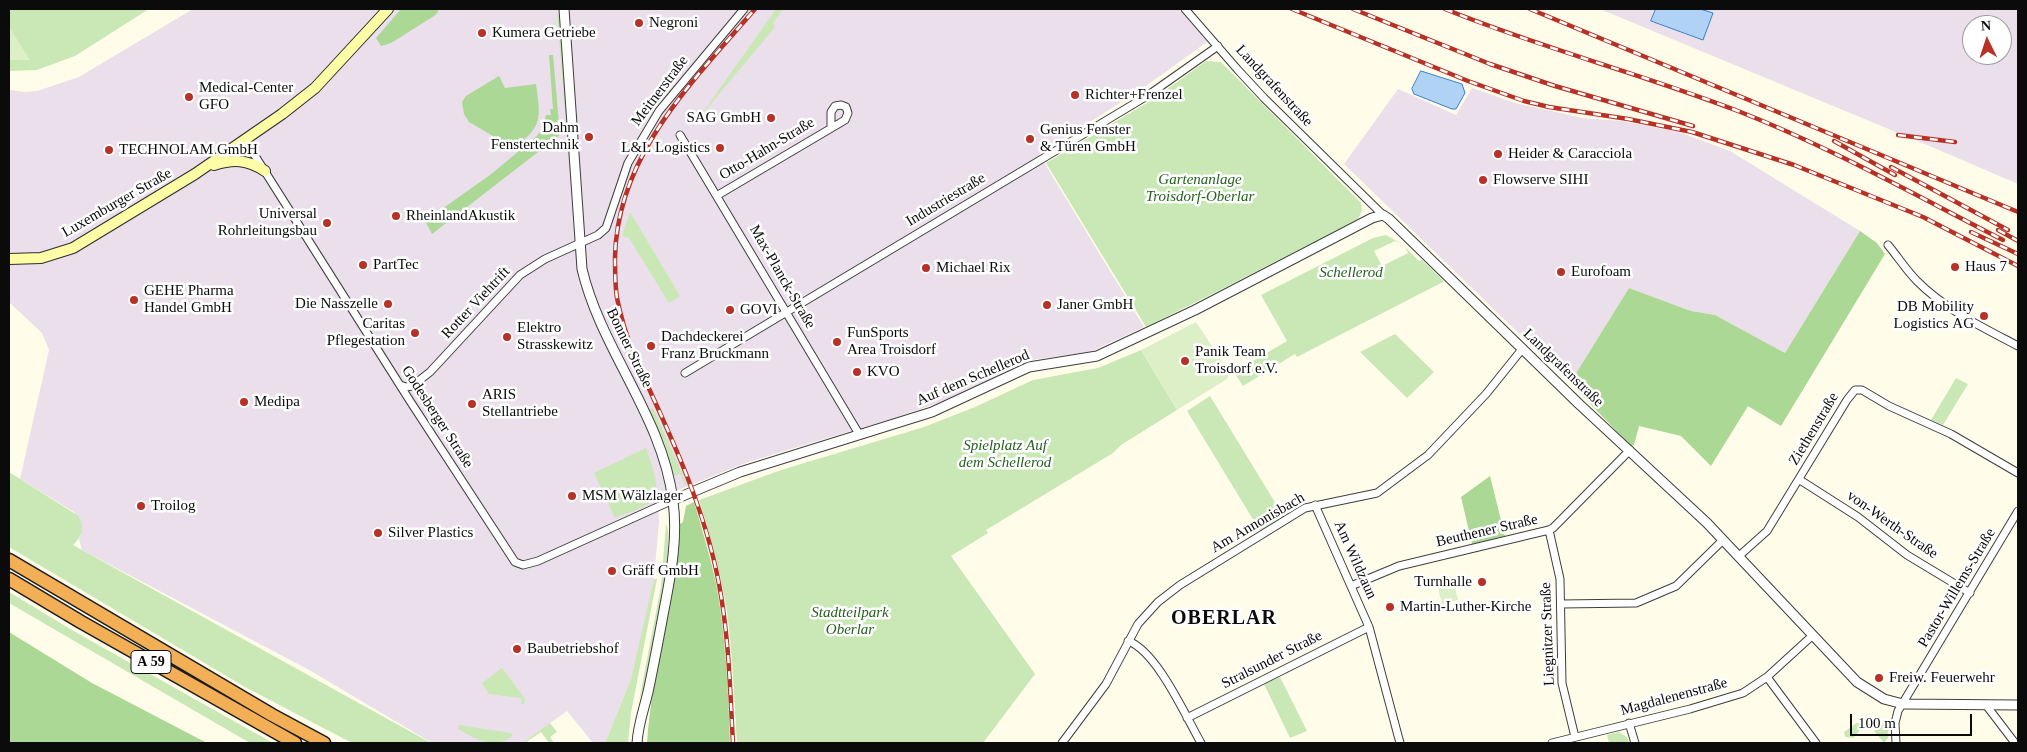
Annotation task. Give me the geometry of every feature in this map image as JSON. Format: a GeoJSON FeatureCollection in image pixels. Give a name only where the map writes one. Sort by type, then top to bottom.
{"type":"FeatureCollection","features":[{"type":"Feature","properties":{"kind":"highway","name":"A 59"},"geometry":{"type":"LineString","coordinates":[[9,560],[247,701],[324,743]]}},
{"type":"Feature","properties":{"kind":"highway","name":"A 59"},"geometry":{"type":"LineString","coordinates":[[9,579],[295,743]]}},
{"type":"Feature","properties":{"kind":"main road","name":"Luxemburger Straße"},"geometry":{"type":"LineString","coordinates":[[9,259],[40,258],[73,248],[195,174],[315,88],[388,9]]}},
{"type":"Feature","properties":{"kind":"main road"},"geometry":{"type":"LineString","coordinates":[[195,174],[222,162],[239,160],[255,164],[265,171]]}},
{"type":"Feature","properties":{"kind":"street","name":"Bonner Straße"},"geometry":{"type":"LineString","coordinates":[[564,9],[582,269],[590,298],[659,442],[673,500],[673,560],[647,693],[638,725],[637,743]]}},
{"type":"Feature","properties":{"kind":"street","name":"Meitnerstraße"},"geometry":{"type":"LineString","coordinates":[[579,243],[600,234],[606,228],[628,163],[659,111],[744,9]]}},
{"type":"Feature","properties":{"kind":"street","name":"Landgrafenstraße"},"geometry":{"type":"LineString","coordinates":[[1185,9],[1264,98],[1579,404],[1630,450],[1723,540],[1814,634],[1857,682],[1884,699],[1903,704],[2018,705]]}},
{"type":"Feature","properties":{"kind":"street","name":"Industriestraße"},"geometry":{"type":"LineString","coordinates":[[685,373],[1147,96],[1218,46]]}},
{"type":"Feature","properties":{"kind":"street","name":"Otto-Hahn-Straße"},"geometry":{"type":"LineString","coordinates":[[718,195],[831,127]]}},
{"type":"Feature","properties":{"kind":"street","name":"Max-Planck-Straße"},"geometry":{"type":"LineString","coordinates":[[680,135],[718,195],[859,434]]}},
{"type":"Feature","properties":{"kind":"street","name":"Godesberger Straße"},"geometry":{"type":"LineString","coordinates":[[245,140],[511,558],[519,564],[538,561],[673,500]]}},
{"type":"Feature","properties":{"kind":"street","name":"Auf dem Schellerod"},"geometry":{"type":"LineString","coordinates":[[673,500],[740,472],[932,412],[1030,367],[1079,360],[1105,352],[1179,317],[1372,218],[1383,215]]}},
{"type":"Feature","properties":{"kind":"street","name":"Rotter Viehtrift"},"geometry":{"type":"LineString","coordinates":[[400,385],[412,386],[430,372],[520,275],[537,263],[579,243]]}},
{"type":"Feature","properties":{"kind":"street"},"geometry":{"type":"LineString","coordinates":[[1888,245],[1916,280],[1942,303],[1956,313],[2018,346]]}},
{"type":"Feature","properties":{"kind":"street","name":"Am Annonisbach"},"geometry":{"type":"LineString","coordinates":[[1062,743],[1106,684],[1138,624],[1147,612],[1170,592],[1297,513],[1315,505],[1376,494],[1428,455],[1486,394],[1523,348]]}},
{"type":"Feature","properties":{"kind":"street","name":"Ziethenstraße"},"geometry":{"type":"LineString","coordinates":[[1739,556],[1767,531],[1852,393],[1858,390],[1971,444],[2018,474]]}},
{"type":"Feature","properties":{"kind":"street","name":"Beuthener Straße"},"geometry":{"type":"LineString","coordinates":[[1351,586],[1398,566],[1549,530],[1630,450]]}},
{"type":"Feature","properties":{"kind":"street","name":"von-Werth-Straße"},"geometry":{"type":"LineString","coordinates":[[1800,480],[1851,512],[1907,555],[1970,593]]}},
{"type":"Feature","properties":{"kind":"street","name":"Am Wildzaun"},"geometry":{"type":"LineString","coordinates":[[1315,505],[1369,627],[1400,743]]}},
{"type":"Feature","properties":{"kind":"street","name":"Pastor-Willems-Straße"},"geometry":{"type":"LineString","coordinates":[[1903,704],[2017,515]]}},
{"type":"Feature","properties":{"kind":"street","name":"Liegnitzer Straße"},"geometry":{"type":"LineString","coordinates":[[1549,530],[1560,579],[1562,683],[1575,737]]}},
{"type":"Feature","properties":{"kind":"street"},"geometry":{"type":"LineString","coordinates":[[1561,604],[1636,603],[1676,586],[1723,540]]}},
{"type":"Feature","properties":{"kind":"street","name":"Stralsunder Straße"},"geometry":{"type":"LineString","coordinates":[[1187,718],[1369,627]]}},
{"type":"Feature","properties":{"kind":"street","name":"Magdalenenstraße"},"geometry":{"type":"LineString","coordinates":[[1552,743],[1743,693],[1767,676],[1814,634]]}},
{"type":"Feature","properties":{"kind":"street"},"geometry":{"type":"LineString","coordinates":[[1128,641],[1138,647],[1158,668],[1169,684],[1200,743]]}},
{"type":"Feature","properties":{"kind":"street"},"geometry":{"type":"LineString","coordinates":[[1767,676],[1816,743]]}},
{"type":"Feature","properties":{"kind":"street","name":"Bonner Straße"},"geometry":{"type":"LineString","coordinates":[[642,743],[647,693]]}},
{"type":"Feature","properties":{"kind":"street"},"geometry":{"type":"LineString","coordinates":[[1896,743],[1895,723],[1898,711],[1903,704]]}},
{"type":"Feature","properties":{"kind":"street"},"geometry":{"type":"LineString","coordinates":[[1986,705],[2016,743]]}},
{"type":"Feature","properties":{"kind":"street"},"geometry":{"type":"LineString","coordinates":[[1629,723],[1635,743]]}},
{"type":"Feature","properties":{"kind":"shaded area"},"geometry":{"type":"Polygon","coordinates":[[[193,9],[1179,9],[1207,42],[1139,91],[1039,154],[1144,327],[1090,352],[1031,360],[941,402],[748,462],[658,498],[659,522],[653,589],[631,679],[605,743],[593,743],[567,711],[522,743],[432,743],[311,671],[82,550],[79,539],[81,534],[74,512],[20,479],[49,350],[42,333],[9,302],[9,90],[37,91],[79,77],[193,9]]]}},
{"type":"Feature","properties":{"kind":"shaded area"},"geometry":{"type":"Polygon","coordinates":[[[1600,9],[2018,9],[2018,184],[1939,150],[1600,9]]]}},
{"type":"Feature","properties":{"kind":"shaded area"},"geometry":{"type":"Polygon","coordinates":[[[1472,88],[1515,103],[1583,118],[1621,121],[1679,132],[1730,151],[1860,231],[1785,353],[1715,315],[1691,311],[1629,288],[1570,383],[1344,164],[1398,89],[1456,115],[1472,88]]]}},
{"type":"Feature","properties":{"kind":"green space"},"geometry":{"type":"Polygon","coordinates":[[[9,9],[149,9],[75,56],[37,70],[9,71],[9,60],[29,60],[9,27],[9,9]]]}},
{"type":"Feature","properties":{"kind":"green space"},"geometry":{"type":"Polygon","coordinates":[[[401,9],[438,9],[438,12],[391,43],[381,46],[376,38],[401,9]]]}},
{"type":"Feature","properties":{"kind":"green space"},"geometry":{"type":"Polygon","coordinates":[[[776,9],[783,9],[773,23],[775,27],[699,118],[776,9]]]}},
{"type":"Feature","properties":{"kind":"green space"},"geometry":{"type":"Polygon","coordinates":[[[557,14],[561,17],[570,173],[557,14]]]}},
{"type":"Feature","properties":{"kind":"green space"},"geometry":{"type":"Polygon","coordinates":[[[9,27],[30,60],[9,60],[9,27]]]}},
{"type":"Feature","properties":{"kind":"green space"},"geometry":{"type":"Polygon","coordinates":[[[549,55],[553,55],[560,135],[432,234],[425,221],[490,175],[537,136],[543,128],[546,115],[551,115],[550,109],[553,109],[549,55]]]}},
{"type":"Feature","properties":{"kind":"green space","name":"Gartenanlage Troisdorf-Oberlar"},"geometry":{"type":"Polygon","coordinates":[[[1206,61],[1221,62],[1361,203],[1362,211],[1358,219],[1146,327],[1046,163],[1152,100],[1206,61]]]}},
{"type":"Feature","properties":{"kind":"green space"},"geometry":{"type":"Polygon","coordinates":[[[499,76],[505,88],[536,84],[539,112],[536,126],[516,146],[510,146],[469,122],[464,114],[462,102],[466,96],[499,76]]]}},
{"type":"Feature","properties":{"kind":"green space"},"geometry":{"type":"Polygon","coordinates":[[[630,212],[680,296],[669,303],[629,238],[622,236],[630,212]]]}},
{"type":"Feature","properties":{"kind":"green space"},"geometry":{"type":"Polygon","coordinates":[[[1860,231],[1877,243],[1885,254],[1781,426],[1748,406],[1711,466],[1681,436],[1639,426],[1634,445],[1631,446],[1570,383],[1629,288],[1691,311],[1715,315],[1785,353],[1860,231]]]}},
{"type":"Feature","properties":{"kind":"green space","name":"Schellerod"},"geometry":{"type":"Polygon","coordinates":[[[1386,235],[1402,244],[1395,241],[1374,251],[1382,266],[1408,253],[1405,247],[1419,261],[1422,260],[1443,282],[1297,357],[1295,354],[1243,386],[1234,372],[1287,341],[1261,295],[1373,238],[1386,235]]]}},
{"type":"Feature","properties":{"kind":"green space","name":"Panik Team Troisdorf e.V."},"geometry":{"type":"Polygon","coordinates":[[[1196,322],[1229,372],[1227,379],[1177,410],[1141,350],[1196,322]]]}},
{"type":"Feature","properties":{"kind":"green space"},"geometry":{"type":"Polygon","coordinates":[[[1395,334],[1434,372],[1407,398],[1360,352],[1395,334]]]}},
{"type":"Feature","properties":{"kind":"green space","name":"Stadtteilpark Oberlar"},"geometry":{"type":"Polygon","coordinates":[[[1141,350],[1177,410],[1121,445],[1113,453],[986,530],[988,533],[951,556],[1035,674],[983,743],[737,743],[727,612],[708,528],[699,500],[781,470],[924,427],[975,407],[1033,380],[1098,368],[1141,350]]]}},
{"type":"Feature","properties":{"kind":"green space"},"geometry":{"type":"Polygon","coordinates":[[[1956,378],[1968,384],[1943,425],[1931,420],[1956,378]]]}},
{"type":"Feature","properties":{"kind":"green space"},"geometry":{"type":"Polygon","coordinates":[[[1210,396],[1284,517],[1260,531],[1187,411],[1210,396]]]}},
{"type":"Feature","properties":{"kind":"green space"},"geometry":{"type":"Polygon","coordinates":[[[653,408],[687,485],[685,485],[680,474],[674,476],[665,448],[647,411],[653,408]]]}},
{"type":"Feature","properties":{"kind":"green space"},"geometry":{"type":"Polygon","coordinates":[[[646,448],[655,476],[655,497],[645,506],[615,518],[594,473],[646,448]]]}},
{"type":"Feature","properties":{"kind":"green space"},"geometry":{"type":"Polygon","coordinates":[[[9,472],[77,515],[80,519],[82,531],[73,545],[431,743],[352,743],[245,687],[9,547],[9,472]]]}},
{"type":"Feature","properties":{"kind":"green space"},"geometry":{"type":"Polygon","coordinates":[[[1490,476],[1505,536],[1472,544],[1461,497],[1490,476]]]}},
{"type":"Feature","properties":{"kind":"green space"},"geometry":{"type":"Polygon","coordinates":[[[694,502],[716,583],[722,623],[730,743],[647,743],[654,688],[674,579],[680,524],[683,522],[686,506],[694,502]]]}},
{"type":"Feature","properties":{"kind":"green space"},"geometry":{"type":"Polygon","coordinates":[[[666,524],[668,555],[665,581],[655,640],[639,701],[661,586],[666,524]]]}},
{"type":"Feature","properties":{"kind":"green space"},"geometry":{"type":"Polygon","coordinates":[[[1452,576],[1458,600],[1442,604],[1436,580],[1452,576]]]}},
{"type":"Feature","properties":{"kind":"green space"},"geometry":{"type":"Polygon","coordinates":[[[654,579],[657,579],[631,713],[628,743],[605,743],[631,679],[654,579]]]}},
{"type":"Feature","properties":{"kind":"green space"},"geometry":{"type":"Polygon","coordinates":[[[9,592],[77,633],[273,743],[250,743],[9,603],[9,592]]]}},
{"type":"Feature","properties":{"kind":"green space"},"geometry":{"type":"Polygon","coordinates":[[[9,632],[92,683],[207,743],[9,743],[9,632]]]}},
{"type":"Feature","properties":{"kind":"green space"},"geometry":{"type":"Polygon","coordinates":[[[502,668],[525,699],[524,704],[521,704],[521,698],[489,694],[482,683],[502,668]]]}},
{"type":"Feature","properties":{"kind":"green space"},"geometry":{"type":"Polygon","coordinates":[[[1280,677],[1307,731],[1290,738],[1264,684],[1280,677]]]}},
{"type":"Feature","properties":{"kind":"green space"},"geometry":{"type":"Polygon","coordinates":[[[1889,721],[1888,738],[1884,743],[1874,731],[1889,721]]]}},
{"type":"Feature","properties":{"kind":"green space"},"geometry":{"type":"Polygon","coordinates":[[[1858,722],[1863,727],[1853,738],[1845,737],[1844,732],[1858,722]]]}},
{"type":"Feature","properties":{"kind":"green space"},"geometry":{"type":"Polygon","coordinates":[[[550,723],[557,732],[550,737],[554,743],[549,743],[541,732],[525,743],[522,743],[550,723]]]}},
{"type":"Feature","properties":{"kind":"green space"},"geometry":{"type":"Polygon","coordinates":[[[459,725],[511,733],[513,735],[499,743],[486,742],[458,729],[459,725]]]}},
{"type":"Feature","properties":{"kind":"green space"},"geometry":{"type":"Polygon","coordinates":[[[1619,732],[1627,737],[1629,743],[1609,743],[1607,735],[1619,732]]]}},
{"type":"Feature","properties":{"kind":"water"},"geometry":{"type":"Polygon","coordinates":[[[1656,9],[1700,9],[1713,13],[1703,40],[1651,21],[1656,9]]]}},
{"type":"Feature","properties":{"kind":"water"},"geometry":{"type":"Polygon","coordinates":[[[1421,71],[1462,84],[1465,93],[1456,109],[1414,94],[1412,89],[1421,71]]]}},
{"type":"Feature","properties":{"kind":"railway"},"geometry":{"type":"LineString","coordinates":[[733,743],[725,624],[712,554],[684,468],[634,356],[627,335],[617,298],[615,257],[619,220],[629,185],[644,153],[662,122],[684,92],[755,9]]}},
{"type":"Feature","properties":{"kind":"railway"},"geometry":{"type":"LineString","coordinates":[[1292,9],[1468,81],[1524,101],[1692,132],[1794,165],[1923,217],[2018,266]]}},
{"type":"Feature","properties":{"kind":"railway"},"geometry":{"type":"LineString","coordinates":[[1353,9],[1490,64],[1555,86],[1693,126]]}},
{"type":"Feature","properties":{"kind":"railway"},"geometry":{"type":"LineString","coordinates":[[1445,9],[1518,36],[1702,98],[1772,125],[1872,172],[2003,240]]}},
{"type":"Feature","properties":{"kind":"railway"},"geometry":{"type":"LineString","coordinates":[[1530,9],[2018,212]]}},
{"type":"Feature","properties":{"kind":"railway"},"geometry":{"type":"LineString","coordinates":[[1898,135],[1955,142]]}},
{"type":"Feature","properties":{"kind":"railway"},"geometry":{"type":"LineString","coordinates":[[1834,141],[1895,175]]}},
{"type":"Feature","properties":{"kind":"railway"},"geometry":{"type":"LineString","coordinates":[[1891,167],[2008,230]]}},
{"type":"Feature","properties":{"kind":"railway"},"geometry":{"type":"LineString","coordinates":[[1998,230],[2018,241]]}},
{"type":"Feature","properties":{"kind":"railway"},"geometry":{"type":"LineString","coordinates":[[1971,232],[2018,254]]}},
{"type":"Feature","properties":{"kind":"place","name":"Negroni"},"geometry":{"type":"Point","coordinates":[639,23]}},
{"type":"Feature","properties":{"kind":"place","name":"Kumera Getriebe"},"geometry":{"type":"Point","coordinates":[482,33]}},
{"type":"Feature","properties":{"kind":"place","name":"Richter+Frenzel"},"geometry":{"type":"Point","coordinates":[1075,95]}},
{"type":"Feature","properties":{"kind":"place","name":"Medical-Center GFO"},"geometry":{"type":"Point","coordinates":[189,97]}},
{"type":"Feature","properties":{"kind":"place","name":"SAG GmbH"},"geometry":{"type":"Point","coordinates":[771,118]}},
{"type":"Feature","properties":{"kind":"place","name":"Dahm Fenstertechnik"},"geometry":{"type":"Point","coordinates":[589,137]}},
{"type":"Feature","properties":{"kind":"place","name":"Genius Fenster & Türen GmbH"},"geometry":{"type":"Point","coordinates":[1030,139]}},
{"type":"Feature","properties":{"kind":"place","name":"L&L Logistics"},"geometry":{"type":"Point","coordinates":[720,148]}},
{"type":"Feature","properties":{"kind":"place","name":"TECHNOLAM GmbH"},"geometry":{"type":"Point","coordinates":[109,150]}},
{"type":"Feature","properties":{"kind":"place","name":"Heider & Caracciola"},"geometry":{"type":"Point","coordinates":[1498,154]}},
{"type":"Feature","properties":{"kind":"place","name":"Flowserve SIHI"},"geometry":{"type":"Point","coordinates":[1483,180]}},
{"type":"Feature","properties":{"kind":"place","name":"RheinlandAkustik"},"geometry":{"type":"Point","coordinates":[396,216]}},
{"type":"Feature","properties":{"kind":"place","name":"Universal Rohrleitungsbau"},"geometry":{"type":"Point","coordinates":[327,223]}},
{"type":"Feature","properties":{"kind":"place","name":"PartTec"},"geometry":{"type":"Point","coordinates":[363,265]}},
{"type":"Feature","properties":{"kind":"place","name":"Haus 7"},"geometry":{"type":"Point","coordinates":[1955,267]}},
{"type":"Feature","properties":{"kind":"place","name":"Michael Rix"},"geometry":{"type":"Point","coordinates":[926,268]}},
{"type":"Feature","properties":{"kind":"place","name":"Eurofoam"},"geometry":{"type":"Point","coordinates":[1561,272]}},
{"type":"Feature","properties":{"kind":"place","name":"GEHE Pharma Handel GmbH"},"geometry":{"type":"Point","coordinates":[134,300]}},
{"type":"Feature","properties":{"kind":"place","name":"Die Nasszelle"},"geometry":{"type":"Point","coordinates":[388,304]}},
{"type":"Feature","properties":{"kind":"place","name":"Janer GmbH"},"geometry":{"type":"Point","coordinates":[1047,305]}},
{"type":"Feature","properties":{"kind":"place","name":"GOVI"},"geometry":{"type":"Point","coordinates":[730,310]}},
{"type":"Feature","properties":{"kind":"place","name":"DB Mobility Logistics AG"},"geometry":{"type":"Point","coordinates":[1984,316]}},
{"type":"Feature","properties":{"kind":"place","name":"Caritas Pflegestation"},"geometry":{"type":"Point","coordinates":[415,333]}},
{"type":"Feature","properties":{"kind":"place","name":"Elektro Strasskewitz"},"geometry":{"type":"Point","coordinates":[507,337]}},
{"type":"Feature","properties":{"kind":"place","name":"FunSports Area Troisdorf"},"geometry":{"type":"Point","coordinates":[837,342]}},
{"type":"Feature","properties":{"kind":"place","name":"Dachdeckerei Franz Bruckmann"},"geometry":{"type":"Point","coordinates":[651,346]}},
{"type":"Feature","properties":{"kind":"place","name":"Panik Team Troisdorf e.V."},"geometry":{"type":"Point","coordinates":[1185,361]}},
{"type":"Feature","properties":{"kind":"place","name":"KVO"},"geometry":{"type":"Point","coordinates":[857,372]}},
{"type":"Feature","properties":{"kind":"place","name":"Medipa"},"geometry":{"type":"Point","coordinates":[244,402]}},
{"type":"Feature","properties":{"kind":"place","name":"ARIS Stellantriebe"},"geometry":{"type":"Point","coordinates":[472,404]}},
{"type":"Feature","properties":{"kind":"place","name":"MSM Wälzlager"},"geometry":{"type":"Point","coordinates":[572,496]}},
{"type":"Feature","properties":{"kind":"place","name":"Troilog"},"geometry":{"type":"Point","coordinates":[141,506]}},
{"type":"Feature","properties":{"kind":"place","name":"Silver Plastics"},"geometry":{"type":"Point","coordinates":[378,533]}},
{"type":"Feature","properties":{"kind":"place","name":"Gräff GmbH"},"geometry":{"type":"Point","coordinates":[612,571]}},
{"type":"Feature","properties":{"kind":"place","name":"Turnhalle"},"geometry":{"type":"Point","coordinates":[1482,582]}},
{"type":"Feature","properties":{"kind":"place","name":"Martin-Luther-Kirche"},"geometry":{"type":"Point","coordinates":[1390,607]}},
{"type":"Feature","properties":{"kind":"place","name":"Baubetriebshof"},"geometry":{"type":"Point","coordinates":[517,649]}},
{"type":"Feature","properties":{"kind":"place","name":"Freiw. Feuerwehr"},"geometry":{"type":"Point","coordinates":[1879,678]}},
{"type":"Feature","properties":{"kind":"district","name":"OBERLAR"},"geometry":{"type":"Point","coordinates":[1224,619]}},
{"type":"Feature","properties":{"kind":"park label","name":"Spielplatz Auf dem Schellerod"},"geometry":{"type":"Point","coordinates":[1005,454]}}]}
